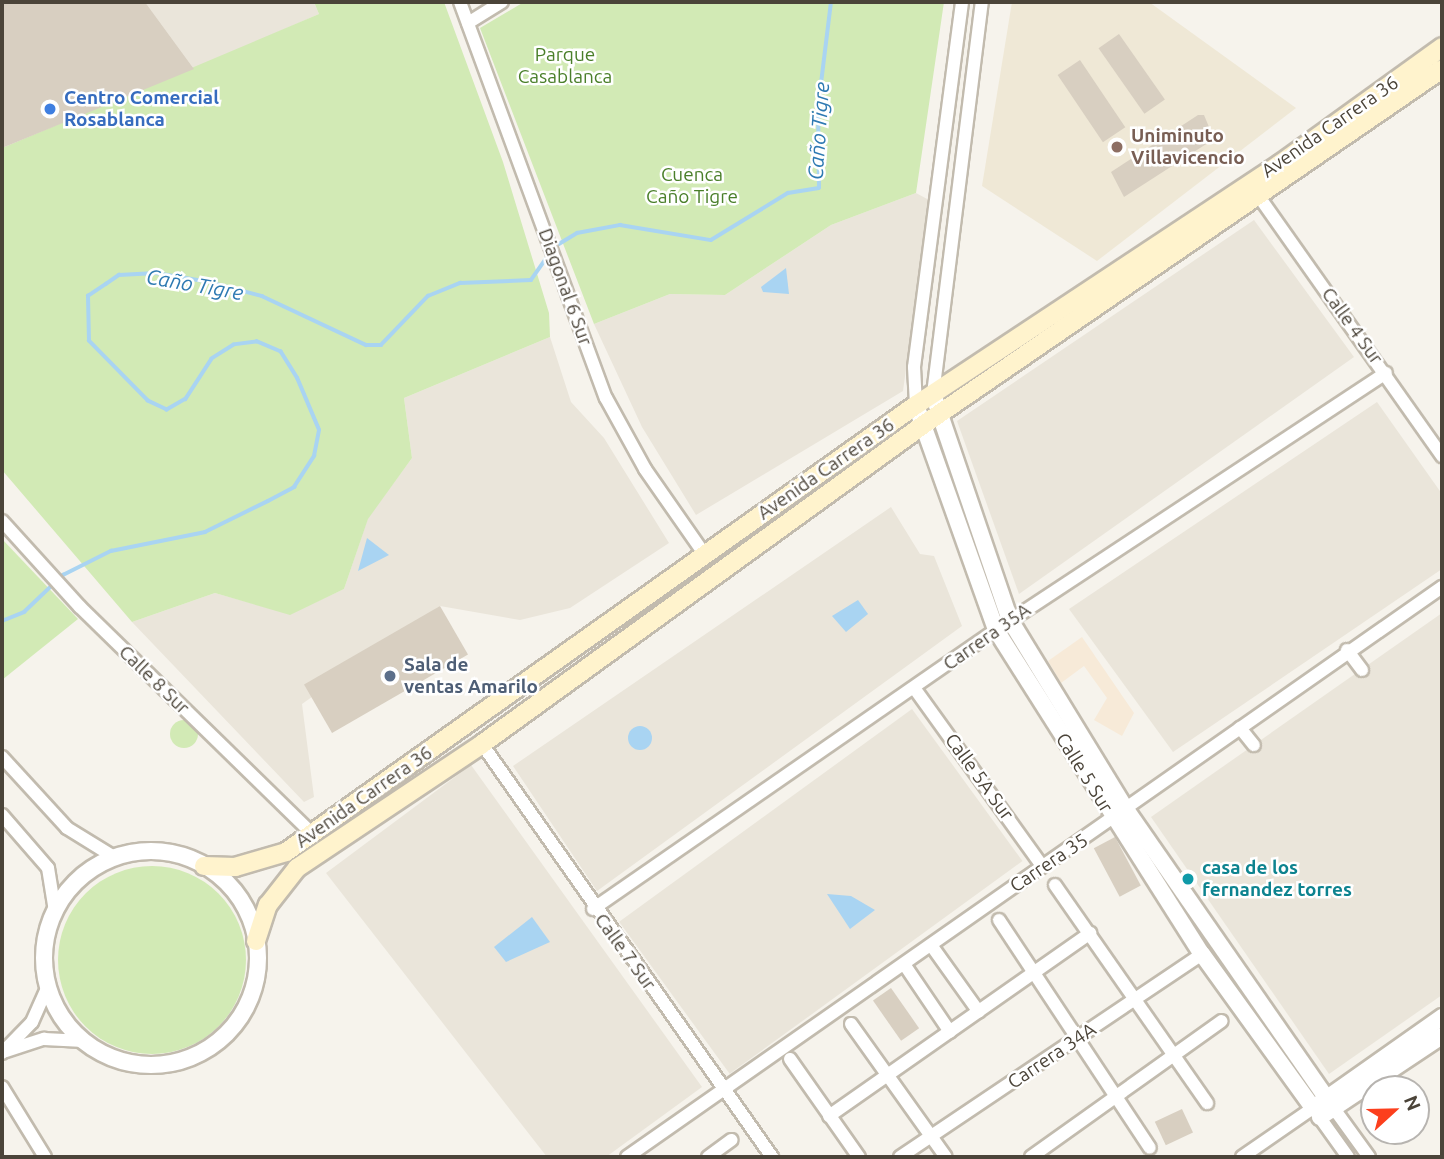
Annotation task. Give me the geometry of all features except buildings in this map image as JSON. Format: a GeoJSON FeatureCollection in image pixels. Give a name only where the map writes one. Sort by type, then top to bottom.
{"type":"FeatureCollection","features":[{"type":"Feature","properties":{"kind":"main road","name":"Avenida Carrera 36"},"geometry":{"type":"LineString","coordinates":[[204,866],[260,862],[313,834],[916,405],[1442,47]]}},
{"type":"Feature","properties":{"kind":"main road","name":"Avenida Carrera 36"},"geometry":{"type":"LineString","coordinates":[[256,941],[268,905],[298,868],[482,744],[940,413],[1260,198],[1442,69]]}},
{"type":"Feature","properties":{"kind":"street","name":"Diagonal 6 Sur"},"geometry":{"type":"LineString","coordinates":[[460,2],[624,433],[705,555]]}},
{"type":"Feature","properties":{"kind":"street"},"geometry":{"type":"LineString","coordinates":[[468,23],[502,2]]}},
{"type":"Feature","properties":{"kind":"street"},"geometry":{"type":"LineString","coordinates":[[916,405],[914,367],[961,2]]}},
{"type":"Feature","properties":{"kind":"street"},"geometry":{"type":"LineString","coordinates":[[933,394],[982,2]]}},
{"type":"Feature","properties":{"kind":"street","name":"Calle 4 Sur"},"geometry":{"type":"LineString","coordinates":[[1260,198],[1442,456]]}},
{"type":"Feature","properties":{"kind":"street","name":"Carrera 35A"},"geometry":{"type":"LineString","coordinates":[[593,909],[915,689],[1010,620],[1386,373]]}},
{"type":"Feature","properties":{"kind":"street","name":"Calle 5 Sur"},"geometry":{"type":"LineString","coordinates":[[933,394],[1010,620],[1202,954],[1312,1115]]}},
{"type":"Feature","properties":{"kind":"street","name":"Calle 5 Sur"},"geometry":{"type":"LineString","coordinates":[[916,405],[996,630],[1121,816],[1331,1103]]}},
{"type":"Feature","properties":{"kind":"street","name":"Calle 8 Sur"},"geometry":{"type":"LineString","coordinates":[[2,521],[80,607],[313,834]]}},
{"type":"Feature","properties":{"kind":"street","name":"Carrera 35"},"geometry":{"type":"LineString","coordinates":[[627,1157],[722,1086],[904,964],[1042,866],[1121,816],[1347,650],[1442,587]]}},
{"type":"Feature","properties":{"kind":"street"},"geometry":{"type":"LineString","coordinates":[[1347,650],[1362,670]]}},
{"type":"Feature","properties":{"kind":"street","name":"Calle 5A Sur"},"geometry":{"type":"LineString","coordinates":[[915,689],[1042,866]]}},
{"type":"Feature","properties":{"kind":"street"},"geometry":{"type":"LineString","coordinates":[[1240,728],[1254,745]]}},
{"type":"Feature","properties":{"kind":"street","name":"Calle 7 Sur"},"geometry":{"type":"LineString","coordinates":[[482,744],[593,909],[772,1157]]}},
{"type":"Feature","properties":{"kind":"street"},"geometry":{"type":"LineString","coordinates":[[2,757],[67,828],[114,857]]}},
{"type":"Feature","properties":{"kind":"street"},"geometry":{"type":"LineString","coordinates":[[2,815],[48,869],[55,911]]}},
{"type":"Feature","properties":{"kind":"street"},"geometry":{"type":"LineString","coordinates":[[4,1052],[44,1040],[84,1041],[130,1063],[181,1061],[204,1051],[225,1035],[247,1004],[257,967],[256,941],[239,898],[204,866],[157,851],[114,857],[83,875],[55,911],[44,948],[48,986],[84,1041]]}},
{"type":"Feature","properties":{"kind":"street"},"geometry":{"type":"LineString","coordinates":[[1055,885],[1207,1103]]}},
{"type":"Feature","properties":{"kind":"street"},"geometry":{"type":"LineString","coordinates":[[999,920],[1150,1148]]}},
{"type":"Feature","properties":{"kind":"street"},"geometry":{"type":"LineString","coordinates":[[830,1116],[1090,933]]}},
{"type":"Feature","properties":{"kind":"street"},"geometry":{"type":"LineString","coordinates":[[931,945],[979,1012]]}},
{"type":"Feature","properties":{"kind":"street","name":"Carrera 34A"},"geometry":{"type":"LineString","coordinates":[[900,1157],[1202,954]]}},
{"type":"Feature","properties":{"kind":"street"},"geometry":{"type":"LineString","coordinates":[[904,964],[950,1032]]}},
{"type":"Feature","properties":{"kind":"street"},"geometry":{"type":"LineString","coordinates":[[4,1052],[32,1022],[48,986]]}},
{"type":"Feature","properties":{"kind":"street"},"geometry":{"type":"LineString","coordinates":[[1331,1103],[1442,1017]]}},
{"type":"Feature","properties":{"kind":"street"},"geometry":{"type":"LineString","coordinates":[[1031,1157],[1222,1021]]}},
{"type":"Feature","properties":{"kind":"street"},"geometry":{"type":"LineString","coordinates":[[851,1024],[946,1157]]}},
{"type":"Feature","properties":{"kind":"street"},"geometry":{"type":"LineString","coordinates":[[1242,1157],[1442,1036]]}},
{"type":"Feature","properties":{"kind":"street"},"geometry":{"type":"LineString","coordinates":[[790,1059],[859,1157]]}},
{"type":"Feature","properties":{"kind":"street"},"geometry":{"type":"LineString","coordinates":[[2,1087],[46,1157]]}},
{"type":"Feature","properties":{"kind":"street"},"geometry":{"type":"LineString","coordinates":[[1331,1103],[1369,1157]]}},
{"type":"Feature","properties":{"kind":"street"},"geometry":{"type":"LineString","coordinates":[[1312,1115],[1348,1157]]}},
{"type":"Feature","properties":{"kind":"street"},"geometry":{"type":"LineString","coordinates":[[708,1157],[731,1140]]}},
{"type":"Feature","properties":{"kind":"shaded area"},"geometry":{"type":"Polygon","coordinates":[[[145,2],[314,2],[319,14],[194,69],[145,2]]]}},
{"type":"Feature","properties":{"kind":"shaded area","name":"Uniminuto Villavicencio"},"geometry":{"type":"Polygon","coordinates":[[[1012,2],[1149,2],[1296,108],[1097,261],[982,186],[1012,2]]]}},
{"type":"Feature","properties":{"kind":"shaded area"},"geometry":{"type":"Polygon","coordinates":[[[916,193],[929,200],[903,391],[696,515],[642,427],[594,324],[670,294],[725,295],[831,225],[916,193]]]}},
{"type":"Feature","properties":{"kind":"shaded area"},"geometry":{"type":"Polygon","coordinates":[[[1254,220],[1354,357],[1019,594],[957,421],[1254,220]]]}},
{"type":"Feature","properties":{"kind":"shaded area"},"geometry":{"type":"Polygon","coordinates":[[[550,337],[571,402],[604,438],[669,543],[570,608],[520,620],[440,606],[302,704],[314,797],[304,802],[132,622],[215,593],[290,614],[344,589],[368,518],[412,458],[404,398],[550,337]]]}},
{"type":"Feature","properties":{"kind":"shaded area"},"geometry":{"type":"Polygon","coordinates":[[[1377,402],[1442,494],[1442,569],[1173,752],[1069,609],[1377,402]]]}},
{"type":"Feature","properties":{"kind":"shaded area"},"geometry":{"type":"Polygon","coordinates":[[[891,507],[920,554],[934,556],[962,626],[597,891],[513,766],[891,507]]]}},
{"type":"Feature","properties":{"kind":"shaded area"},"geometry":{"type":"Polygon","coordinates":[[[1442,613],[1442,995],[1329,1074],[1151,817],[1442,613]]]}},
{"type":"Feature","properties":{"kind":"shaded area"},"geometry":{"type":"Polygon","coordinates":[[[1082,637],[1134,713],[1122,736],[1094,720],[1107,698],[1084,666],[1061,683],[1048,661],[1082,637]]]}},
{"type":"Feature","properties":{"kind":"shaded area"},"geometry":{"type":"Polygon","coordinates":[[[912,709],[1023,861],[730,1074],[619,922],[912,709]]]}},
{"type":"Feature","properties":{"kind":"shaded area"},"geometry":{"type":"Polygon","coordinates":[[[471,765],[702,1087],[606,1157],[547,1157],[326,873],[471,765]]]}},
{"type":"Feature","properties":{"kind":"green space"},"geometry":{"type":"Polygon","coordinates":[[[314,2],[444,2],[503,162],[549,313],[550,337],[404,398],[412,458],[368,519],[344,589],[290,615],[215,593],[132,622],[2,470],[2,148],[319,14],[314,2]]]}},
{"type":"Feature","properties":{"kind":"green space","name":"Cuenca Caño Tigre"},"geometry":{"type":"Polygon","coordinates":[[[524,2],[944,2],[916,193],[831,225],[725,295],[670,294],[594,324],[480,28],[524,2]]]}},
{"type":"Feature","properties":{"kind":"green space"},"geometry":{"type":"Polygon","coordinates":[[[2,539],[78,619],[2,680],[2,539]]]}},
{"type":"Feature","properties":{"kind":"green space"},"geometry":{"type":"Polygon","coordinates":[[[184,720],[194,724],[198,734],[194,744],[184,748],[174,744],[170,734],[174,724],[184,720]]]}},
{"type":"Feature","properties":{"kind":"green space"},"geometry":{"type":"Polygon","coordinates":[[[152,866],[188,873],[219,893],[239,924],[246,960],[239,996],[219,1027],[188,1047],[152,1054],[116,1047],[85,1027],[65,996],[58,960],[65,924],[85,893],[116,873],[152,866]]]}},
{"type":"Feature","properties":{"kind":"water"},"geometry":{"type":"Polygon","coordinates":[[[786,268],[789,294],[763,292],[761,287],[786,268]]]}},
{"type":"Feature","properties":{"kind":"water"},"geometry":{"type":"Polygon","coordinates":[[[367,538],[389,555],[358,571],[367,538]]]}},
{"type":"Feature","properties":{"kind":"water"},"geometry":{"type":"Polygon","coordinates":[[[858,600],[868,614],[846,632],[832,616],[858,600]]]}},
{"type":"Feature","properties":{"kind":"water"},"geometry":{"type":"Polygon","coordinates":[[[640,726],[649,729],[652,738],[649,747],[640,750],[631,747],[628,738],[631,729],[640,726]]]}},
{"type":"Feature","properties":{"kind":"water"},"geometry":{"type":"Polygon","coordinates":[[[827,894],[851,896],[875,910],[850,929],[827,894]]]}},
{"type":"Feature","properties":{"kind":"water"},"geometry":{"type":"Polygon","coordinates":[[[532,917],[550,942],[506,962],[494,947],[532,917]]]}},
{"type":"Feature","properties":{"kind":"waterway","name":"Caño Tigre"},"geometry":{"type":"LineString","coordinates":[[554,247],[577,233],[620,225],[711,240],[788,193],[819,188],[818,108],[831,2]]}},
{"type":"Feature","properties":{"kind":"waterway","name":"Caño Tigre"},"geometry":{"type":"LineString","coordinates":[[2,621],[24,612],[63,575],[111,551],[205,532],[268,501],[294,487],[314,456],[319,430],[297,378],[281,352],[257,342],[234,345],[212,359],[186,399],[167,410],[148,401],[89,341],[88,296],[119,275],[156,273],[209,282],[262,296],[366,345],[381,345],[428,296],[460,283],[531,280],[550,253]]}},
{"type":"Feature","properties":{"kind":"place","name":"Centro Comercial Rosablanca"},"geometry":{"type":"Point","coordinates":[50,109]}},
{"type":"Feature","properties":{"kind":"place","name":"Uniminuto Villavicencio"},"geometry":{"type":"Point","coordinates":[1117,147]}},
{"type":"Feature","properties":{"kind":"place","name":"Sala de ventas Amarilo"},"geometry":{"type":"Point","coordinates":[390,676]}},
{"type":"Feature","properties":{"kind":"place","name":"casa de los fernandez torres"},"geometry":{"type":"Point","coordinates":[1188,879]}},
{"type":"Feature","properties":{"kind":"park label","name":"Parque Casablanca"},"geometry":{"type":"Point","coordinates":[565,66]}}]}
